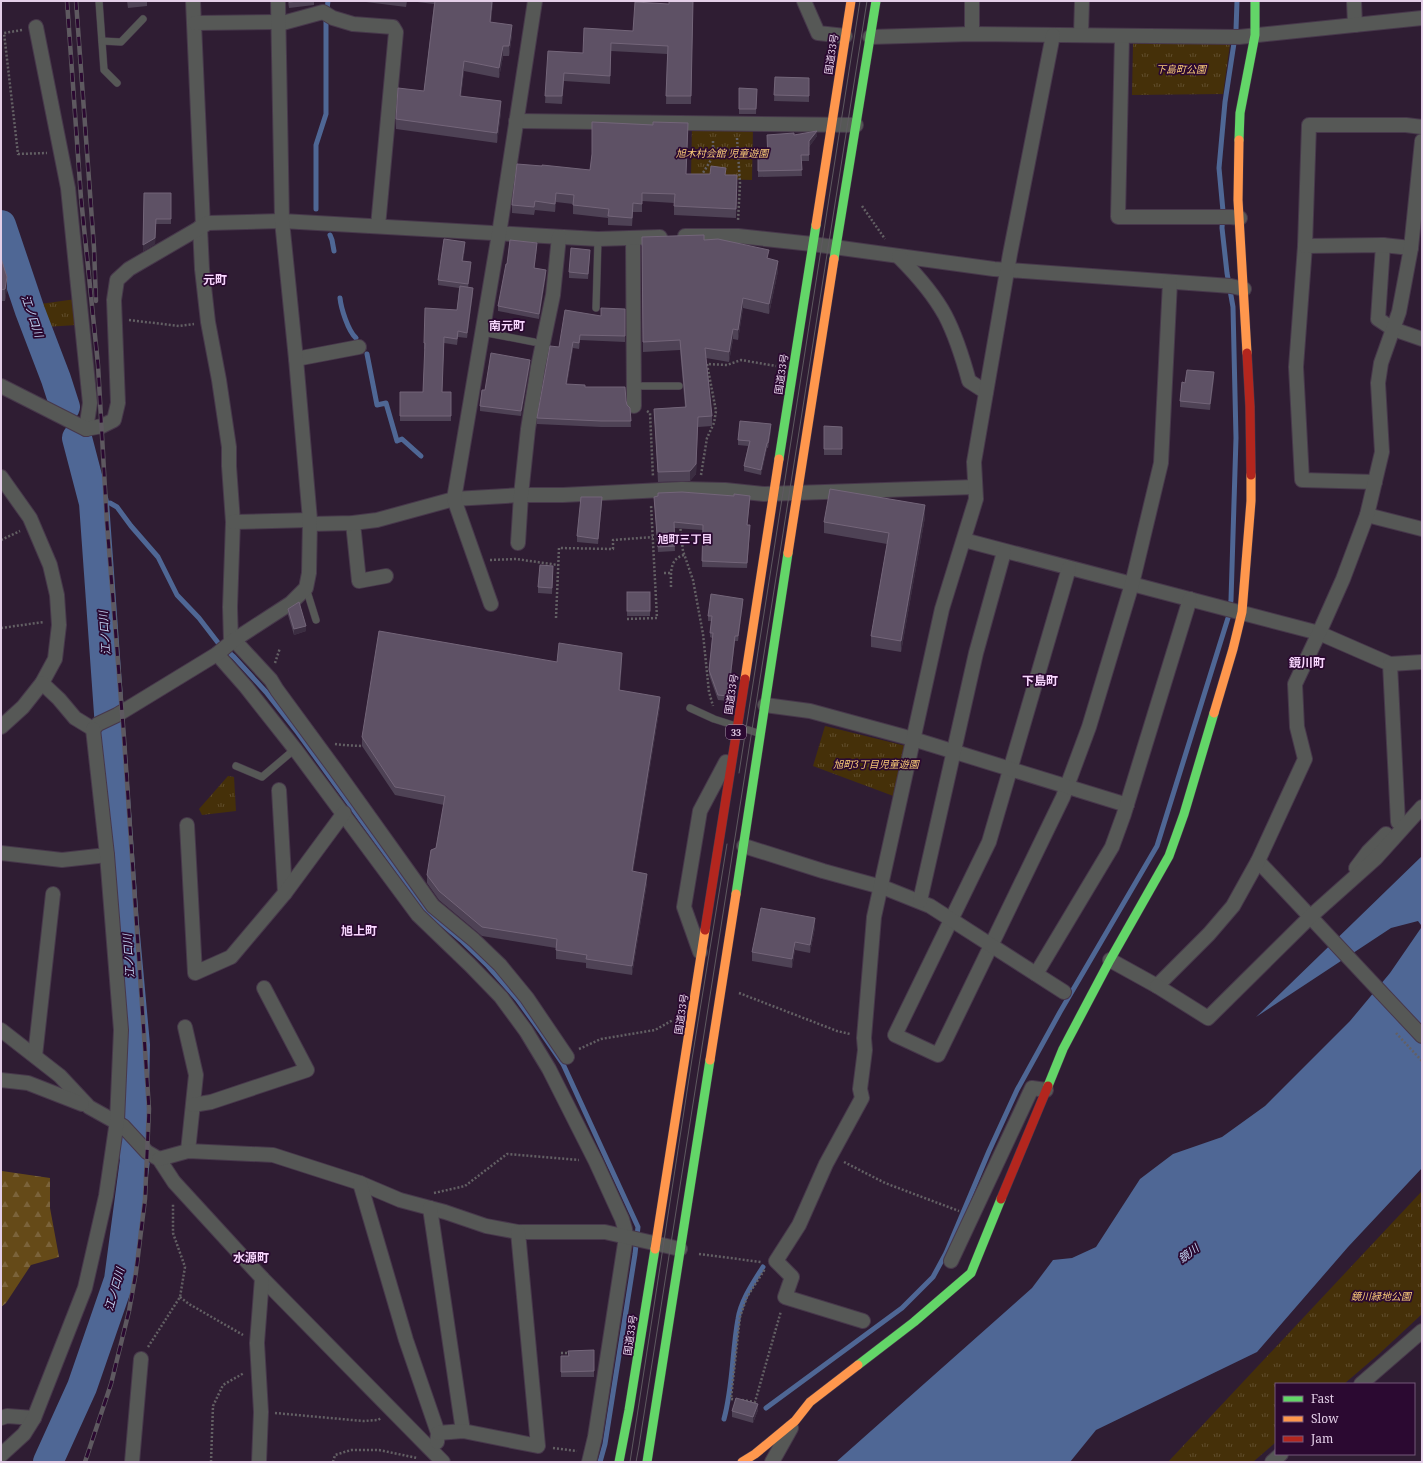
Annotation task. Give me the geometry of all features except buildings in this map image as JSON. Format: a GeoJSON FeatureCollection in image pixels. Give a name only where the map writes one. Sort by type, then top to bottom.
{"type":"FeatureCollection","features":[{"type":"Feature","properties":{"kind":"main road","name":"国道33号"},"geometry":{"type":"LineString","coordinates":[[619,1462],[629,1410],[830,125],[851,1]]}},
{"type":"Feature","properties":{"kind":"main road","name":"33"},"geometry":{"type":"LineString","coordinates":[[647,1462],[846,184],[876,1]]}},
{"type":"Feature","properties":{"kind":"main road"},"geometry":{"type":"LineString","coordinates":[[742,1462],[755,1454],[795,1421],[810,1402],[914,1322],[971,1273],[1063,1049],[1110,960],[1169,856],[1186,807],[1234,649],[1240,612],[1251,501],[1250,407],[1231,287],[1230,217],[1238,200],[1240,113],[1255,35],[1255,1]]}},
{"type":"Feature","properties":{"kind":"street"},"geometry":{"type":"LineString","coordinates":[[193,1],[195,23],[202,268],[208,322],[226,420],[229,447],[228,466],[232,522],[230,607],[232,642],[271,680],[433,906],[474,940],[478,958],[501,997],[526,1031],[559,1063]]}},
{"type":"Feature","properties":{"kind":"street"},"geometry":{"type":"LineString","coordinates":[[42,683],[60,700],[75,718],[96,726],[117,715],[218,654],[232,642],[291,603],[306,588],[309,573],[310,522],[282,221],[278,1]]}},
{"type":"Feature","properties":{"kind":"street"},"geometry":{"type":"LineString","coordinates":[[491,604],[454,499],[536,1]]}},
{"type":"Feature","properties":{"kind":"street"},"geometry":{"type":"LineString","coordinates":[[804,1],[818,34],[845,36]]}},
{"type":"Feature","properties":{"kind":"street"},"geometry":{"type":"LineString","coordinates":[[972,1],[972,34]]}},
{"type":"Feature","properties":{"kind":"street"},"geometry":{"type":"LineString","coordinates":[[1081,35],[1082,1]]}},
{"type":"Feature","properties":{"kind":"street"},"geometry":{"type":"LineString","coordinates":[[1354,1],[1355,25]]}},
{"type":"Feature","properties":{"kind":"street"},"geometry":{"type":"LineString","coordinates":[[195,23],[279,23],[323,7],[333,18],[353,24],[393,27],[396,32],[378,226]]}},
{"type":"Feature","properties":{"kind":"street"},"geometry":{"type":"LineString","coordinates":[[870,36],[972,34],[1239,37],[1422,18]]}},
{"type":"Feature","properties":{"kind":"street"},"geometry":{"type":"LineString","coordinates":[[36,27],[68,188],[90,403],[86,429]]}},
{"type":"Feature","properties":{"kind":"street"},"geometry":{"type":"LineString","coordinates":[[863,1321],[785,1297],[792,1277],[772,1262],[799,1225],[831,1155],[862,1098],[860,1089],[865,1050],[864,1038],[874,917],[913,739],[927,683],[942,609],[976,499],[974,462],[1007,269],[1053,35]]}},
{"type":"Feature","properties":{"kind":"street"},"geometry":{"type":"LineString","coordinates":[[1122,36],[1118,217],[1230,217]]}},
{"type":"Feature","properties":{"kind":"street"},"geometry":{"type":"LineString","coordinates":[[516,121],[856,126]]}},
{"type":"Feature","properties":{"kind":"street"},"geometry":{"type":"LineString","coordinates":[[1375,482],[1302,480],[1296,367],[1305,246],[1309,125],[1406,125],[1422,127]]}},
{"type":"Feature","properties":{"kind":"street"},"geometry":{"type":"LineString","coordinates":[[1157,986],[1209,934],[1233,906],[1258,861],[1305,759],[1297,727],[1295,684],[1343,579],[1367,514],[1375,482],[1382,452],[1378,384],[1381,363],[1399,312],[1411,248],[1422,141]]}},
{"type":"Feature","properties":{"kind":"street"},"geometry":{"type":"LineString","coordinates":[[1,386],[86,429],[102,426],[114,420],[118,403],[114,300],[117,280],[129,269],[208,223],[282,221],[598,239],[738,236],[837,247],[899,257],[1007,269],[1231,287]]}},
{"type":"Feature","properties":{"kind":"street"},"geometry":{"type":"LineString","coordinates":[[518,543],[521,495],[528,429],[552,295],[559,237]]}},
{"type":"Feature","properties":{"kind":"street"},"geometry":{"type":"LineString","coordinates":[[633,238],[634,406]]}},
{"type":"Feature","properties":{"kind":"street"},"geometry":{"type":"LineString","coordinates":[[1305,246],[1383,245],[1411,248]]}},
{"type":"Feature","properties":{"kind":"street"},"geometry":{"type":"LineString","coordinates":[[1383,245],[1378,319],[1393,329],[1422,339]]}},
{"type":"Feature","properties":{"kind":"street"},"geometry":{"type":"LineString","coordinates":[[899,257],[922,280],[945,314],[956,340],[969,381],[986,392]]}},
{"type":"Feature","properties":{"kind":"street"},"geometry":{"type":"LineString","coordinates":[[1070,568],[989,842],[895,1035],[938,1055],[990,945],[1060,804],[1090,727],[1132,584],[1162,463],[1170,282]]}},
{"type":"Feature","properties":{"kind":"street"},"geometry":{"type":"LineString","coordinates":[[296,359],[359,347]]}},
{"type":"Feature","properties":{"kind":"street"},"geometry":{"type":"LineString","coordinates":[[1,477],[30,518],[50,565],[57,595],[58,619],[55,658],[42,683],[23,707],[1,727]]}},
{"type":"Feature","properties":{"kind":"street"},"geometry":{"type":"LineString","coordinates":[[232,522],[353,523],[377,520],[454,499],[521,495],[563,496],[699,490],[773,494],[822,491],[975,487]]}},
{"type":"Feature","properties":{"kind":"street"},"geometry":{"type":"LineString","coordinates":[[1367,514],[1422,529]]}},
{"type":"Feature","properties":{"kind":"street"},"geometry":{"type":"LineString","coordinates":[[353,523],[359,581],[386,576]]}},
{"type":"Feature","properties":{"kind":"street"},"geometry":{"type":"LineString","coordinates":[[964,540],[1004,552],[1319,633],[1390,664],[1422,662]]}},
{"type":"Feature","properties":{"kind":"street"},"geometry":{"type":"LineString","coordinates":[[920,901],[976,653],[1004,552]]}},
{"type":"Feature","properties":{"kind":"street"},"geometry":{"type":"LineString","coordinates":[[1036,974],[1112,847],[1127,805],[1190,599]]}},
{"type":"Feature","properties":{"kind":"street"},"geometry":{"type":"LineString","coordinates":[[218,654],[295,749],[344,813],[418,915],[478,958],[500,965],[527,998],[559,1063],[596,1162],[632,1239],[590,1457]]}},
{"type":"Feature","properties":{"kind":"street"},"geometry":{"type":"LineString","coordinates":[[1390,664],[1398,822]]}},
{"type":"Feature","properties":{"kind":"street"},"geometry":{"type":"LineString","coordinates":[[765,705],[810,711],[913,739],[1127,805]]}},
{"type":"Feature","properties":{"kind":"street"},"geometry":{"type":"LineString","coordinates":[[1,1455],[24,1434],[34,1418],[85,1288],[106,1196],[120,1124],[121,1030],[96,726]]}},
{"type":"Feature","properties":{"kind":"street"},"geometry":{"type":"LineString","coordinates":[[701,956],[684,907],[700,811],[733,749]]}},
{"type":"Feature","properties":{"kind":"street"},"geometry":{"type":"LineString","coordinates":[[279,790],[285,893]]}},
{"type":"Feature","properties":{"kind":"street"},"geometry":{"type":"LineString","coordinates":[[1110,960],[1157,986],[1208,1018],[1311,916],[1376,858],[1420,810]]}},
{"type":"Feature","properties":{"kind":"street"},"geometry":{"type":"LineString","coordinates":[[1339,891],[1368,852],[1398,822],[1420,810]]}},
{"type":"Feature","properties":{"kind":"street"},"geometry":{"type":"LineString","coordinates":[[187,824],[195,973],[231,957],[285,893],[344,813]]}},
{"type":"Feature","properties":{"kind":"street"},"geometry":{"type":"LineString","coordinates":[[744,846],[823,871],[881,887],[936,908],[990,945],[1064,992]]}},
{"type":"Feature","properties":{"kind":"street"},"geometry":{"type":"LineString","coordinates":[[1,853],[62,860],[107,855]]}},
{"type":"Feature","properties":{"kind":"street"},"geometry":{"type":"LineString","coordinates":[[1258,861],[1422,1036]]}},
{"type":"Feature","properties":{"kind":"street"},"geometry":{"type":"LineString","coordinates":[[35,1056],[53,894]]}},
{"type":"Feature","properties":{"kind":"street"},"geometry":{"type":"LineString","coordinates":[[194,1105],[211,1102],[307,1070],[264,988]]}},
{"type":"Feature","properties":{"kind":"street"},"geometry":{"type":"LineString","coordinates":[[185,1027],[196,1075],[188,1151]]}},
{"type":"Feature","properties":{"kind":"street"},"geometry":{"type":"LineString","coordinates":[[1,1030],[60,1076],[89,1107]]}},
{"type":"Feature","properties":{"kind":"street"},"geometry":{"type":"LineString","coordinates":[[1,1080],[28,1083],[89,1107],[120,1124],[147,1152],[159,1159],[174,1182],[262,1278],[440,1458]]}},
{"type":"Feature","properties":{"kind":"street"},"geometry":{"type":"LineString","coordinates":[[951,1262],[1032,1088],[1046,1090]]}},
{"type":"Feature","properties":{"kind":"street"},"geometry":{"type":"LineString","coordinates":[[159,1159],[188,1151],[273,1155],[360,1183],[400,1200],[486,1226],[518,1232],[605,1232],[680,1249]]}},
{"type":"Feature","properties":{"kind":"street"},"geometry":{"type":"LineString","coordinates":[[360,1183],[406,1340],[438,1433],[440,1458]]}},
{"type":"Feature","properties":{"kind":"street"},"geometry":{"type":"LineString","coordinates":[[430,1208],[463,1431]]}},
{"type":"Feature","properties":{"kind":"street"},"geometry":{"type":"LineString","coordinates":[[438,1433],[463,1431],[538,1446],[518,1232]]}},
{"type":"Feature","properties":{"kind":"street"},"geometry":{"type":"LineString","coordinates":[[259,1462],[261,1412],[257,1343],[262,1278]]}},
{"type":"Feature","properties":{"kind":"street"},"geometry":{"type":"LineString","coordinates":[[1362,1383],[1422,1331]]}},
{"type":"Feature","properties":{"kind":"street"},"geometry":{"type":"LineString","coordinates":[[132,1462],[141,1359]]}},
{"type":"Feature","properties":{"kind":"street"},"geometry":{"type":"LineString","coordinates":[[1,1418],[7,1416],[34,1418]]}},
{"type":"Feature","properties":{"kind":"street"},"geometry":{"type":"LineString","coordinates":[[772,1462],[795,1421]]}},
{"type":"Feature","properties":{"kind":"street"},"geometry":{"type":"LineString","coordinates":[[1272,1462],[1280,1455]]}},
{"type":"Feature","properties":{"kind":"lane"},"geometry":{"type":"LineString","coordinates":[[99,1],[104,70],[117,83]]}},
{"type":"Feature","properties":{"kind":"lane"},"geometry":{"type":"LineString","coordinates":[[102,41],[121,42],[143,19]]}},
{"type":"Feature","properties":{"kind":"lane"},"geometry":{"type":"LineString","coordinates":[[596,308],[598,239]]}},
{"type":"Feature","properties":{"kind":"lane"},"geometry":{"type":"LineString","coordinates":[[482,332],[534,342]]}},
{"type":"Feature","properties":{"kind":"lane"},"geometry":{"type":"LineString","coordinates":[[634,386],[679,386]]}},
{"type":"Feature","properties":{"kind":"lane"},"geometry":{"type":"LineString","coordinates":[[306,588],[316,620]]}},
{"type":"Feature","properties":{"kind":"lane"},"geometry":{"type":"LineString","coordinates":[[690,708],[713,718],[760,734]]}},
{"type":"Feature","properties":{"kind":"lane"},"geometry":{"type":"LineString","coordinates":[[236,766],[262,777],[295,749]]}},
{"type":"Feature","properties":{"kind":"path"},"geometry":{"type":"LineString","coordinates":[[36,27],[4,33],[18,154],[61,152]]}},
{"type":"Feature","properties":{"kind":"path"},"geometry":{"type":"LineString","coordinates":[[699,178],[711,160],[714,124]]}},
{"type":"Feature","properties":{"kind":"path"},"geometry":{"type":"LineString","coordinates":[[738,124],[737,151],[740,183],[738,236]]}},
{"type":"Feature","properties":{"kind":"path"},"geometry":{"type":"LineString","coordinates":[[713,148],[737,151]]}},
{"type":"Feature","properties":{"kind":"path"},"geometry":{"type":"LineString","coordinates":[[846,184],[899,257]]}},
{"type":"Feature","properties":{"kind":"path"},"geometry":{"type":"LineString","coordinates":[[115,318],[179,326],[208,322]]}},
{"type":"Feature","properties":{"kind":"path"},"geometry":{"type":"LineString","coordinates":[[699,490],[707,438],[714,423],[716,411],[707,364],[727,365],[741,360],[793,369]]}},
{"type":"Feature","properties":{"kind":"path"},"geometry":{"type":"LineString","coordinates":[[627,619],[657,618],[653,537],[650,413],[634,406]]}},
{"type":"Feature","properties":{"kind":"path"},"geometry":{"type":"LineString","coordinates":[[680,518],[684,555],[693,580],[704,634],[709,692],[713,704],[713,718]]}},
{"type":"Feature","properties":{"kind":"path"},"geometry":{"type":"LineString","coordinates":[[1,540],[33,524]]}},
{"type":"Feature","properties":{"kind":"path"},"geometry":{"type":"LineString","coordinates":[[556,618],[559,548],[613,549],[613,540],[653,537]]}},
{"type":"Feature","properties":{"kind":"path"},"geometry":{"type":"LineString","coordinates":[[671,587],[671,573],[674,560],[679,556],[684,555]]}},
{"type":"Feature","properties":{"kind":"path"},"geometry":{"type":"LineString","coordinates":[[475,561],[516,559],[558,565]]}},
{"type":"Feature","properties":{"kind":"path"},"geometry":{"type":"LineString","coordinates":[[664,573],[671,573]]}},
{"type":"Feature","properties":{"kind":"path"},"geometry":{"type":"LineString","coordinates":[[1,628],[58,619]]}},
{"type":"Feature","properties":{"kind":"path"},"geometry":{"type":"LineString","coordinates":[[314,740],[343,746],[362,746]]}},
{"type":"Feature","properties":{"kind":"path"},"geometry":{"type":"LineString","coordinates":[[721,986],[837,1031],[864,1038]]}},
{"type":"Feature","properties":{"kind":"path"},"geometry":{"type":"LineString","coordinates":[[559,1063],[584,1046],[601,1039],[655,1030],[692,1010]]}},
{"type":"Feature","properties":{"kind":"path"},"geometry":{"type":"LineString","coordinates":[[429,1194],[464,1186],[507,1154],[596,1162]]}},
{"type":"Feature","properties":{"kind":"path"},"geometry":{"type":"LineString","coordinates":[[831,1155],[884,1183],[973,1216]]}},
{"type":"Feature","properties":{"kind":"path"},"geometry":{"type":"LineString","coordinates":[[141,1359],[180,1297],[185,1267],[173,1233],[174,1182]]}},
{"type":"Feature","properties":{"kind":"path"},"geometry":{"type":"LineString","coordinates":[[680,1249],[688,1253],[772,1262],[747,1297],[740,1317],[731,1399],[754,1402],[785,1297]]}},
{"type":"Feature","properties":{"kind":"path"},"geometry":{"type":"LineString","coordinates":[[180,1297],[189,1304],[257,1343]]}},
{"type":"Feature","properties":{"kind":"path"},"geometry":{"type":"LineString","coordinates":[[561,1353],[577,1353]]}},
{"type":"Feature","properties":{"kind":"path"},"geometry":{"type":"LineString","coordinates":[[211,1462],[213,1406],[223,1385],[259,1366]]}},
{"type":"Feature","properties":{"kind":"path"},"geometry":{"type":"LineString","coordinates":[[261,1412],[363,1421],[378,1420],[393,1410]]}},
{"type":"Feature","properties":{"kind":"path"},"geometry":{"type":"LineString","coordinates":[[538,1446],[590,1457]]}},
{"type":"Feature","properties":{"kind":"path"},"geometry":{"type":"LineString","coordinates":[[333,1462],[335,1455],[351,1450],[379,1450],[427,1460],[440,1458]]}},
{"type":"Feature","properties":{"kind":"green space","name":"下島町公園"},"geometry":{"type":"Polygon","coordinates":[[[1133,43],[1230,44],[1223,94],[1132,95],[1133,43]]]}},
{"type":"Feature","properties":{"kind":"green space","name":"旭木村会館 児童遊園"},"geometry":{"type":"Polygon","coordinates":[[[692,125],[753,127],[752,180],[691,178],[692,125]]]}},
{"type":"Feature","properties":{"kind":"green space"},"geometry":{"type":"Polygon","coordinates":[[[76,299],[77,325],[45,327],[33,305],[76,299]]]}},
{"type":"Feature","properties":{"kind":"green space","name":"旭町3丁目児童遊園"},"geometry":{"type":"Polygon","coordinates":[[[825,726],[906,746],[896,797],[813,766],[825,726]]]}},
{"type":"Feature","properties":{"kind":"green space"},"geometry":{"type":"Polygon","coordinates":[[[228,776],[234,777],[236,811],[202,815],[199,809],[228,776]]]}},
{"type":"Feature","properties":{"kind":"green space"},"geometry":{"type":"Polygon","coordinates":[[[2,1171],[50,1178],[50,1208],[59,1257],[31,1265],[6,1303],[1,1307],[2,1171]]]}},
{"type":"Feature","properties":{"kind":"green space","name":"鏡川緑地公園"},"geometry":{"type":"Polygon","coordinates":[[[1422,1191],[1422,1314],[1345,1383],[1275,1383],[1275,1443],[1253,1462],[1168,1462],[1422,1191]]]}},
{"type":"Feature","properties":{"kind":"water","name":"鏡川"},"geometry":{"type":"Polygon","coordinates":[[[1422,856],[1422,1168],[1348,1247],[1257,1352],[1096,1430],[1070,1462],[836,1462],[1032,1288],[1053,1260],[1072,1258],[1096,1247],[1140,1179],[1173,1154],[1222,1137],[1265,1106],[1350,1021],[1390,973],[1421,928],[1418,921],[1391,928],[1256,1017],[1422,856]]]}},
{"type":"Feature","properties":{"kind":"waterway"},"geometry":{"type":"LineString","coordinates":[[327,9],[328,1]]}},
{"type":"Feature","properties":{"kind":"waterway"},"geometry":{"type":"LineString","coordinates":[[766,1408],[902,1308],[933,1277],[946,1253],[989,1151],[1017,1090],[1060,1012],[1157,846],[1228,618],[1231,600],[1236,438],[1233,307],[1227,273],[1222,228],[1223,211],[1219,168],[1225,102],[1236,30],[1237,1]]}},
{"type":"Feature","properties":{"kind":"waterway"},"geometry":{"type":"LineString","coordinates":[[316,209],[316,145],[326,114],[326,16]]}},
{"type":"Feature","properties":{"kind":"waterway","name":"江ノ口川"},"geometry":{"type":"LineString","coordinates":[[1,225],[65,407]]}},
{"type":"Feature","properties":{"kind":"waterway"},"geometry":{"type":"LineString","coordinates":[[330,235],[334,251]]}},
{"type":"Feature","properties":{"kind":"waterway"},"geometry":{"type":"LineString","coordinates":[[340,298],[343,313],[353,335],[356,338]]}},
{"type":"Feature","properties":{"kind":"waterway"},"geometry":{"type":"LineString","coordinates":[[367,354],[377,405],[386,403],[397,441],[402,439],[421,456]]}},
{"type":"Feature","properties":{"kind":"waterway","name":"江ノ口川"},"geometry":{"type":"LineString","coordinates":[[48,1462],[82,1387],[119,1280],[135,1160],[133,1148],[135,1045],[124,924],[94,503],[77,438]]}},
{"type":"Feature","properties":{"kind":"waterway"},"geometry":{"type":"LineString","coordinates":[[110,503],[117,507],[131,526],[158,557],[177,595],[199,618],[219,644],[234,657],[266,692],[298,733],[427,911],[461,940],[488,966],[517,999],[563,1064],[638,1227],[605,1444],[600,1462]]}},
{"type":"Feature","properties":{"kind":"waterway"},"geometry":{"type":"LineString","coordinates":[[724,1419],[729,1394],[736,1331],[740,1312],[748,1292],[763,1267]]}},
{"type":"Feature","properties":{"kind":"tram line"},"geometry":{"type":"LineString","coordinates":[[739,773],[860,1]]}},
{"type":"Feature","properties":{"kind":"tram line"},"geometry":{"type":"LineString","coordinates":[[636,1462],[867,1]]}},
{"type":"Feature","properties":{"kind":"tram line"},"geometry":{"type":"LineString","coordinates":[[630,1462],[692,1059],[727,844]]}},
{"type":"Feature","properties":{"kind":"railway"},"geometry":{"type":"LineString","coordinates":[[67,1],[81,198],[98,365],[107,524],[124,738],[149,1109],[145,1199],[136,1272],[129,1311],[111,1384],[85,1462]]}},
{"type":"Feature","properties":{"kind":"railway"},"geometry":{"type":"LineString","coordinates":[[76,1],[94,248],[96,301]]}},
{"type":"Feature","properties":{"kind":"traffic: fast"},"geometry":{"type":"LineString","coordinates":[[834,259],[876,1]]}},
{"type":"Feature","properties":{"kind":"traffic: fast"},"geometry":{"type":"LineString","coordinates":[[1239,140],[1240,113],[1255,35],[1255,1]]}},
{"type":"Feature","properties":{"kind":"traffic: fast"},"geometry":{"type":"LineString","coordinates":[[779,459],[816,225]]}},
{"type":"Feature","properties":{"kind":"traffic: fast"},"geometry":{"type":"LineString","coordinates":[[736,894],[788,553]]}},
{"type":"Feature","properties":{"kind":"traffic: fast"},"geometry":{"type":"LineString","coordinates":[[1048,1086],[1063,1049],[1110,960],[1169,856],[1184,814],[1214,713]]}},
{"type":"Feature","properties":{"kind":"traffic: fast"},"geometry":{"type":"LineString","coordinates":[[647,1462],[710,1060]]}},
{"type":"Feature","properties":{"kind":"traffic: fast"},"geometry":{"type":"LineString","coordinates":[[858,1365],[914,1322],[971,1273],[1001,1199]]}},
{"type":"Feature","properties":{"kind":"traffic: fast"},"geometry":{"type":"LineString","coordinates":[[619,1462],[655,1249]]}},
{"type":"Feature","properties":{"kind":"traffic: slow"},"geometry":{"type":"LineString","coordinates":[[816,225],[851,1]]}},
{"type":"Feature","properties":{"kind":"traffic: slow"},"geometry":{"type":"LineString","coordinates":[[1239,140],[1238,200],[1247,353]]}},
{"type":"Feature","properties":{"kind":"traffic: slow"},"geometry":{"type":"LineString","coordinates":[[788,553],[834,259]]}},
{"type":"Feature","properties":{"kind":"traffic: slow"},"geometry":{"type":"LineString","coordinates":[[745,679],[779,459]]}},
{"type":"Feature","properties":{"kind":"traffic: slow"},"geometry":{"type":"LineString","coordinates":[[1214,713],[1233,649],[1242,612],[1251,501],[1251,475]]}},
{"type":"Feature","properties":{"kind":"traffic: slow"},"geometry":{"type":"LineString","coordinates":[[710,1060],[736,894]]}},
{"type":"Feature","properties":{"kind":"traffic: slow"},"geometry":{"type":"LineString","coordinates":[[655,1249],[705,930]]}},
{"type":"Feature","properties":{"kind":"traffic: slow"},"geometry":{"type":"LineString","coordinates":[[742,1462],[755,1454],[795,1421],[810,1402],[858,1365]]}},
{"type":"Feature","properties":{"kind":"traffic: jam"},"geometry":{"type":"LineString","coordinates":[[1247,353],[1250,407],[1251,475]]}},
{"type":"Feature","properties":{"kind":"traffic: jam"},"geometry":{"type":"LineString","coordinates":[[705,930],[745,679]]}},
{"type":"Feature","properties":{"kind":"traffic: jam"},"geometry":{"type":"LineString","coordinates":[[1001,1199],[1048,1086]]}},
{"type":"Feature","properties":{"kind":"district","name":"元町"},"geometry":{"type":"Point","coordinates":[215,279]}},
{"type":"Feature","properties":{"kind":"district","name":"南元町"},"geometry":{"type":"Point","coordinates":[507,325]}},
{"type":"Feature","properties":{"kind":"district","name":"旭町三丁目"},"geometry":{"type":"Point","coordinates":[685,538]}},
{"type":"Feature","properties":{"kind":"district","name":"鏡川町"},"geometry":{"type":"Point","coordinates":[1307,662]}},
{"type":"Feature","properties":{"kind":"district","name":"下島町"},"geometry":{"type":"Point","coordinates":[1040,680]}},
{"type":"Feature","properties":{"kind":"district","name":"旭上町"},"geometry":{"type":"Point","coordinates":[359,930]}},
{"type":"Feature","properties":{"kind":"district","name":"水源町"},"geometry":{"type":"Point","coordinates":[251,1257]}}]}
